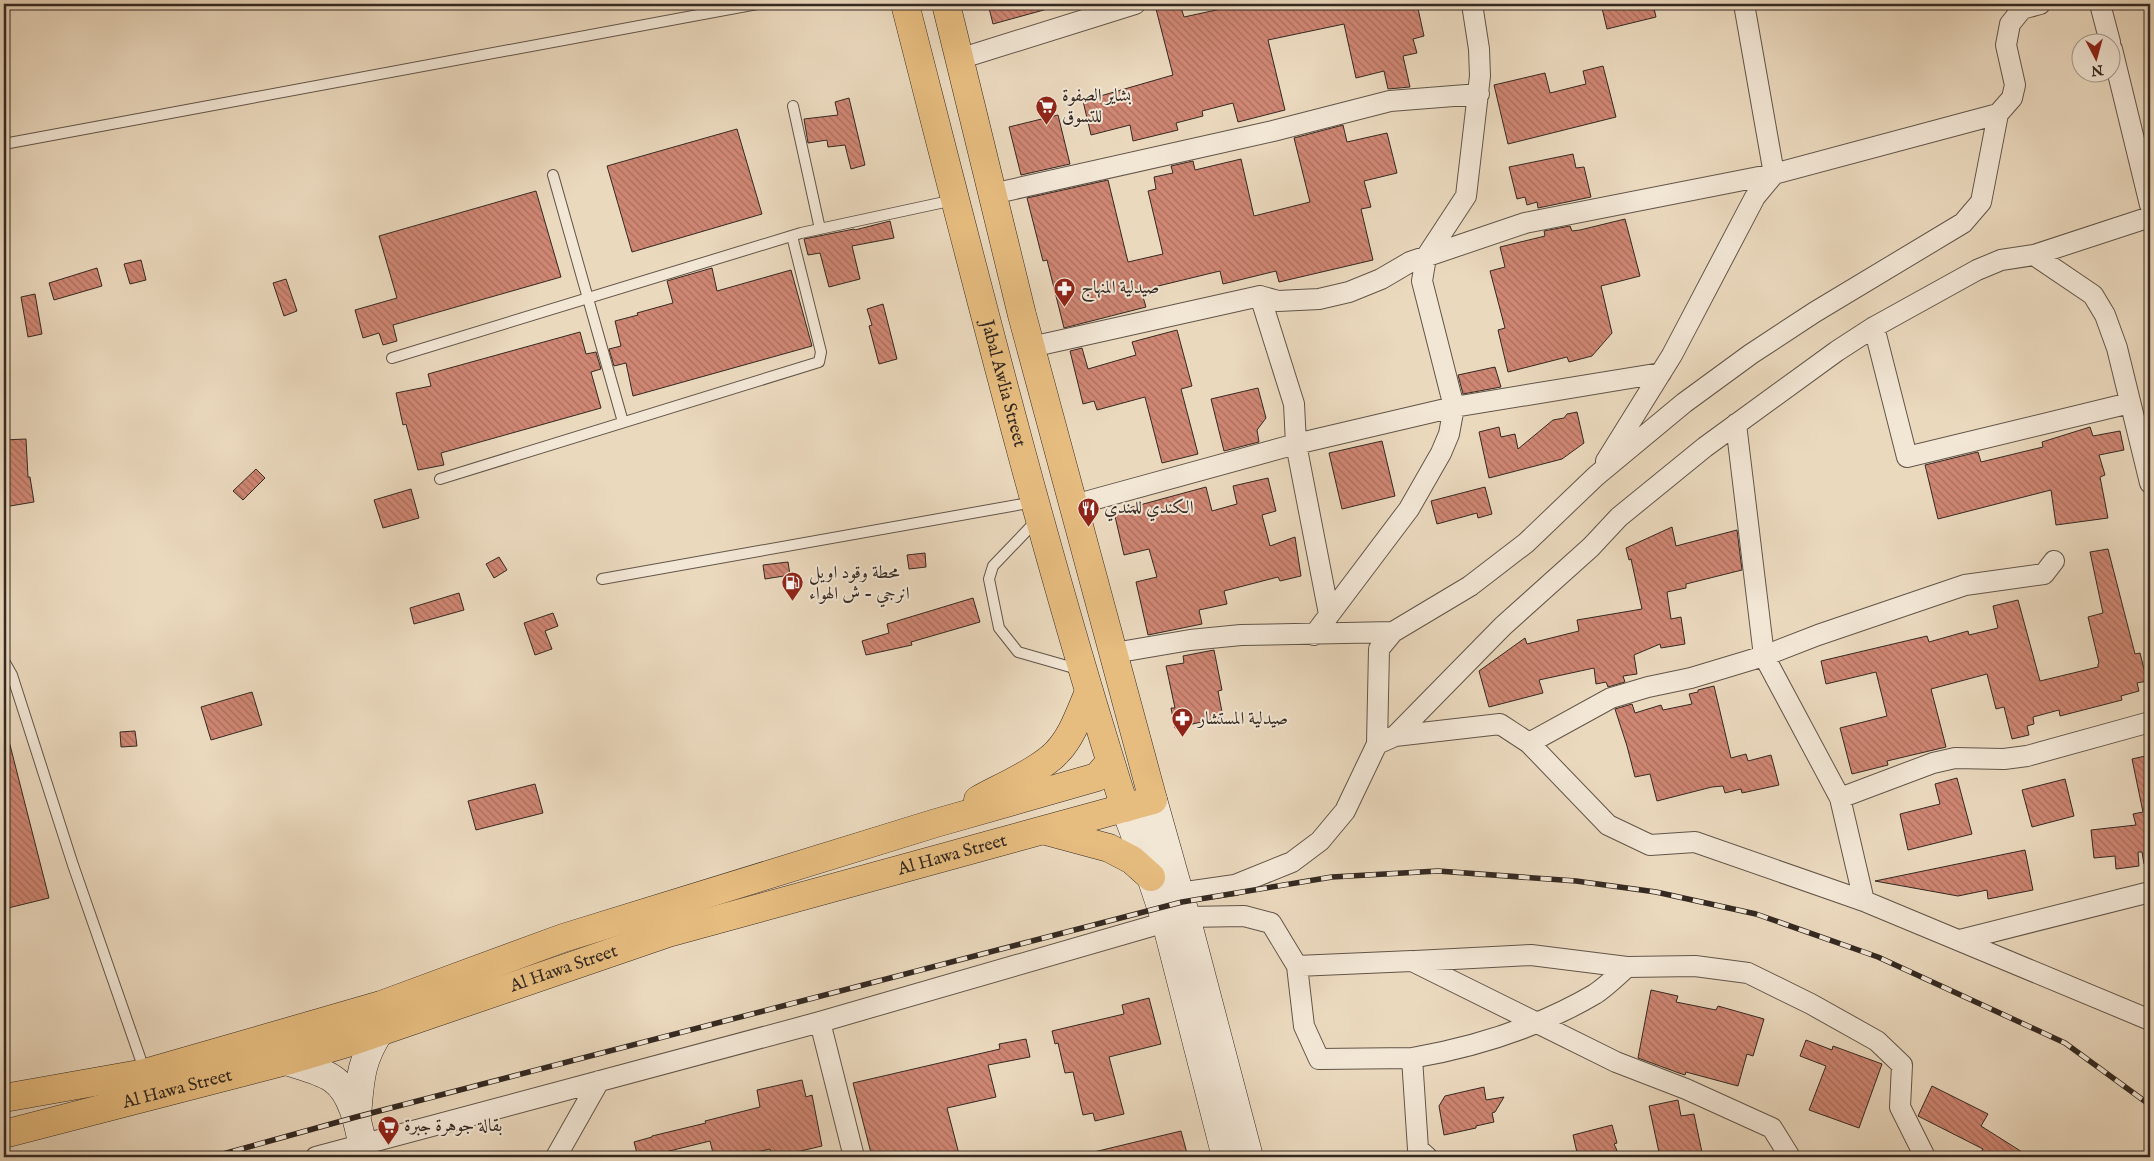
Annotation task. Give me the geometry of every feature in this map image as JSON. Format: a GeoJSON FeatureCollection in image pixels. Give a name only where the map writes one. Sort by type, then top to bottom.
{"type":"FeatureCollection","features":[{"type":"Feature","properties":{"kind":"highway","name":"Jabal Awlia Street"},"geometry":{"type":"LineString","coordinates":[[905,4],[1037,510],[1086,682],[1125,808]]}},
{"type":"Feature","properties":{"kind":"highway","name":"Jabal Awlia Street"},"geometry":{"type":"LineString","coordinates":[[946,4],[1031,347],[1153,800]]}},
{"type":"Feature","properties":{"kind":"highway"},"geometry":{"type":"LineString","coordinates":[[936,823],[1044,763],[1058,752],[1071,733],[1086,682]]}},
{"type":"Feature","properties":{"kind":"highway"},"geometry":{"type":"LineString","coordinates":[[1110,762],[1141,756]]}},
{"type":"Feature","properties":{"kind":"highway","name":"Al Hawa Street"},"geometry":{"type":"LineString","coordinates":[[4,1098],[145,1073],[381,1005],[563,938],[936,823],[1097,777],[1110,762]]}},
{"type":"Feature","properties":{"kind":"highway","name":"Al Hawa Street"},"geometry":{"type":"LineString","coordinates":[[4,1134],[286,1061],[380,1032],[668,933],[1153,800]]}},
{"type":"Feature","properties":{"kind":"highway"},"geometry":{"type":"LineString","coordinates":[[1044,831],[1102,846],[1120,853],[1151,877]]}},
{"type":"Feature","properties":{"kind":"street"},"geometry":{"type":"LineString","coordinates":[[960,59],[1135,4]]}},
{"type":"Feature","properties":{"kind":"street"},"geometry":{"type":"LineString","coordinates":[[1314,635],[1410,510],[1441,453],[1449,434],[1454,407],[1422,281],[1426,257],[1466,196],[1478,94],[1479,49],[1472,4]]}},
{"type":"Feature","properties":{"kind":"street"},"geometry":{"type":"LineString","coordinates":[[2100,4],[2107,32]]}},
{"type":"Feature","properties":{"kind":"street"},"geometry":{"type":"LineString","coordinates":[[1596,476],[1661,373],[1755,197],[1774,174],[1748,5]]}},
{"type":"Feature","properties":{"kind":"street"},"geometry":{"type":"LineString","coordinates":[[316,1157],[363,1151],[599,1081],[820,1022],[1177,911],[1292,862],[1320,841],[1345,811],[1377,744],[1379,649],[1393,632],[1470,586],[1519,548],[1596,476],[1684,403],[1751,354],[1815,312],[1964,223],[1981,202],[1998,114],[2012,98],[2015,85],[2006,45],[2010,24],[2027,5]]}},
{"type":"Feature","properties":{"kind":"street"},"geometry":{"type":"LineString","coordinates":[[2120,82],[2150,205]]}},
{"type":"Feature","properties":{"kind":"street"},"geometry":{"type":"LineString","coordinates":[[992,194],[1273,131],[1390,101],[1478,94]]}},
{"type":"Feature","properties":{"kind":"street"},"geometry":{"type":"LineString","coordinates":[[1031,347],[1260,296],[1278,301],[1319,299],[1349,292],[1382,279],[1410,262],[1525,223],[1774,174],[1998,114]]}},
{"type":"Feature","properties":{"kind":"street"},"geometry":{"type":"LineString","coordinates":[[1395,736],[1503,626],[1619,517],[1658,484],[1736,424],[1837,351],[1874,327],[1977,270],[2000,260],[2034,255],[2150,217]]}},
{"type":"Feature","properties":{"kind":"street"},"geometry":{"type":"LineString","coordinates":[[2034,255],[2093,295],[2104,315],[2116,348],[2150,483]]}},
{"type":"Feature","properties":{"kind":"street"},"geometry":{"type":"LineString","coordinates":[[1260,296],[1294,404],[1296,444],[1330,614]]}},
{"type":"Feature","properties":{"kind":"street"},"geometry":{"type":"LineString","coordinates":[[1874,327],[1907,457],[2130,403]]}},
{"type":"Feature","properties":{"kind":"street"},"geometry":{"type":"LineString","coordinates":[[1074,506],[1296,444],[1454,407],[1661,373]]}},
{"type":"Feature","properties":{"kind":"street"},"geometry":{"type":"LineString","coordinates":[[1736,424],[1764,656],[1840,798],[1864,901]]}},
{"type":"Feature","properties":{"kind":"street"},"geometry":{"type":"LineString","coordinates":[[1529,743],[1611,698],[1648,687],[1691,678],[1764,656],[1818,635],[1965,585],[2044,574],[2054,561]]}},
{"type":"Feature","properties":{"kind":"street"},"geometry":{"type":"LineString","coordinates":[[1114,653],[1190,640],[1233,636],[1393,632]]}},
{"type":"Feature","properties":{"kind":"street"},"geometry":{"type":"LineString","coordinates":[[1840,798],[1933,763],[1955,758],[2004,759],[2027,756],[2150,722]]}},
{"type":"Feature","properties":{"kind":"street"},"geometry":{"type":"LineString","coordinates":[[1377,744],[1395,736],[1500,724],[1529,743],[1608,825],[1650,845],[1694,842],[1864,901],[2150,1020]]}},
{"type":"Feature","properties":{"kind":"street"},"geometry":{"type":"LineString","coordinates":[[1153,800],[1226,1157]]}},
{"type":"Feature","properties":{"kind":"street"},"geometry":{"type":"LineString","coordinates":[[1125,808],[1151,877],[1177,911],[1249,1157]]}},
{"type":"Feature","properties":{"kind":"street"},"geometry":{"type":"LineString","coordinates":[[1960,940],[2150,892]]}},
{"type":"Feature","properties":{"kind":"street"},"geometry":{"type":"LineString","coordinates":[[1177,911],[1244,916],[1271,923],[1297,966],[1304,1026],[1319,1059],[1412,1058],[1437,1054],[1491,1039],[1538,1022],[1596,993],[1627,967]]}},
{"type":"Feature","properties":{"kind":"street"},"geometry":{"type":"LineString","coordinates":[[1297,966],[1531,955],[1627,967],[1695,966],[1748,973],[1811,1004],[1877,1041],[1902,1065],[1900,1107],[1925,1157]]}},
{"type":"Feature","properties":{"kind":"street"},"geometry":{"type":"LineString","coordinates":[[1412,961],[1616,1062],[1686,1089],[1772,1128],[1790,1157]]}},
{"type":"Feature","properties":{"kind":"street"},"geometry":{"type":"LineString","coordinates":[[820,1022],[854,1157]]}},
{"type":"Feature","properties":{"kind":"street"},"geometry":{"type":"LineString","coordinates":[[356,1118],[361,1071],[367,1054],[380,1032]]}},
{"type":"Feature","properties":{"kind":"street"},"geometry":{"type":"LineString","coordinates":[[1412,1058],[1418,1149],[1427,1157]]}},
{"type":"Feature","properties":{"kind":"street"},"geometry":{"type":"LineString","coordinates":[[286,1061],[333,1079],[345,1092],[356,1118],[363,1151]]}},
{"type":"Feature","properties":{"kind":"street"},"geometry":{"type":"LineString","coordinates":[[556,1157],[599,1081]]}},
{"type":"Feature","properties":{"kind":"lane"},"geometry":{"type":"LineString","coordinates":[[4,144],[757,4]]}},
{"type":"Feature","properties":{"kind":"lane"},"geometry":{"type":"LineString","coordinates":[[793,106],[820,229]]}},
{"type":"Feature","properties":{"kind":"lane"},"geometry":{"type":"LineString","coordinates":[[553,175],[623,422]]}},
{"type":"Feature","properties":{"kind":"lane"},"geometry":{"type":"LineString","coordinates":[[392,358],[588,296],[792,236],[955,200]]}},
{"type":"Feature","properties":{"kind":"lane"},"geometry":{"type":"LineString","coordinates":[[440,479],[819,362],[821,352],[792,236]]}},
{"type":"Feature","properties":{"kind":"lane"},"geometry":{"type":"LineString","coordinates":[[602,579],[1037,510]]}},
{"type":"Feature","properties":{"kind":"lane"},"geometry":{"type":"LineString","coordinates":[[1037,510],[993,566],[989,579],[999,628],[1018,652],[1086,682]]}},
{"type":"Feature","properties":{"kind":"lane"},"geometry":{"type":"LineString","coordinates":[[4,661],[12,675],[73,864],[145,1073]]}},
{"type":"Feature","properties":{"kind":"building"},"geometry":{"type":"Polygon","coordinates":[[[988,4],[1050,4],[1051,8],[993,24],[988,4]]]}},
{"type":"Feature","properties":{"kind":"building"},"geometry":{"type":"Polygon","coordinates":[[[1180,4],[1184,17],[1244,4],[1417,4],[1424,36],[1413,39],[1417,53],[1403,56],[1410,87],[1388,89],[1384,71],[1356,78],[1344,24],[1268,40],[1285,110],[1238,122],[1233,103],[1202,111],[1203,116],[1176,123],[1178,130],[1133,141],[1130,125],[1091,135],[1083,101],[1173,75],[1156,9],[1180,4]]]}},
{"type":"Feature","properties":{"kind":"building"},"geometry":{"type":"Polygon","coordinates":[[[1601,4],[1653,4],[1656,17],[1607,29],[1601,4]]]}},
{"type":"Feature","properties":{"kind":"building"},"geometry":{"type":"Polygon","coordinates":[[[1603,66],[1616,117],[1508,144],[1494,85],[1545,73],[1550,93],[1586,84],[1583,71],[1603,66]]]}},
{"type":"Feature","properties":{"kind":"building"},"geometry":{"type":"Polygon","coordinates":[[[849,98],[865,165],[851,169],[845,145],[828,147],[827,140],[808,143],[804,119],[838,115],[835,102],[849,98]]]}},
{"type":"Feature","properties":{"kind":"building"},"geometry":{"type":"Polygon","coordinates":[[[1058,115],[1070,164],[1021,175],[1009,127],[1058,115]]]}},
{"type":"Feature","properties":{"kind":"building"},"geometry":{"type":"Polygon","coordinates":[[[1343,125],[1347,142],[1387,133],[1397,173],[1364,181],[1371,207],[1361,209],[1373,260],[1279,282],[1276,271],[1223,284],[1220,271],[1154,287],[1155,294],[1143,297],[1146,307],[1064,328],[1047,260],[1043,261],[1027,198],[1108,180],[1128,262],[1163,254],[1148,191],[1156,189],[1154,177],[1173,173],[1171,166],[1193,161],[1195,170],[1241,159],[1254,216],[1310,202],[1294,138],[1343,125]]]}},
{"type":"Feature","properties":{"kind":"building"},"geometry":{"type":"Polygon","coordinates":[[[737,129],[762,214],[632,252],[607,166],[737,129]]]}},
{"type":"Feature","properties":{"kind":"building"},"geometry":{"type":"Polygon","coordinates":[[[1573,154],[1576,168],[1584,167],[1591,197],[1538,208],[1537,202],[1527,205],[1525,197],[1517,199],[1509,167],[1573,154]]]}},
{"type":"Feature","properties":{"kind":"building"},"geometry":{"type":"Polygon","coordinates":[[[536,191],[561,277],[393,325],[397,341],[383,345],[379,333],[363,338],[355,310],[397,298],[379,236],[536,191]]]}},
{"type":"Feature","properties":{"kind":"building"},"geometry":{"type":"Polygon","coordinates":[[[1625,219],[1640,276],[1601,286],[1612,333],[1592,356],[1569,362],[1567,357],[1508,372],[1498,330],[1505,328],[1490,271],[1505,267],[1500,247],[1545,236],[1544,231],[1570,226],[1572,231],[1580,230],[1625,219]]]}},
{"type":"Feature","properties":{"kind":"building"},"geometry":{"type":"Polygon","coordinates":[[[890,221],[894,238],[852,246],[860,279],[829,287],[820,253],[808,255],[804,239],[855,230],[890,221]]]}},
{"type":"Feature","properties":{"kind":"building"},"geometry":{"type":"Polygon","coordinates":[[[141,260],[146,280],[130,284],[124,264],[141,260]]]}},
{"type":"Feature","properties":{"kind":"building"},"geometry":{"type":"Polygon","coordinates":[[[97,268],[102,286],[54,300],[49,283],[97,268]]]}},
{"type":"Feature","properties":{"kind":"building"},"geometry":{"type":"Polygon","coordinates":[[[712,268],[717,291],[791,270],[812,346],[633,396],[626,363],[614,366],[609,349],[621,346],[615,321],[673,303],[667,281],[712,268]]]}},
{"type":"Feature","properties":{"kind":"building"},"geometry":{"type":"Polygon","coordinates":[[[286,279],[297,311],[284,316],[273,283],[286,279]]]}},
{"type":"Feature","properties":{"kind":"building"},"geometry":{"type":"Polygon","coordinates":[[[35,294],[42,334],[28,337],[21,297],[35,294]]]}},
{"type":"Feature","properties":{"kind":"building"},"geometry":{"type":"Polygon","coordinates":[[[883,304],[897,359],[879,364],[869,326],[872,325],[867,309],[883,304]]]}},
{"type":"Feature","properties":{"kind":"building"},"geometry":{"type":"Polygon","coordinates":[[[1177,330],[1192,386],[1181,389],[1198,454],[1162,463],[1145,397],[1097,410],[1094,401],[1083,404],[1070,351],[1082,348],[1088,369],[1136,355],[1132,342],[1177,330]]]}},
{"type":"Feature","properties":{"kind":"building"},"geometry":{"type":"Polygon","coordinates":[[[580,332],[586,354],[596,352],[601,369],[591,372],[601,408],[441,453],[444,465],[418,470],[406,424],[403,425],[396,393],[431,386],[428,374],[580,332]]]}},
{"type":"Feature","properties":{"kind":"building"},"geometry":{"type":"Polygon","coordinates":[[[1495,367],[1501,387],[1463,394],[1458,375],[1495,367]]]}},
{"type":"Feature","properties":{"kind":"building"},"geometry":{"type":"Polygon","coordinates":[[[1258,388],[1266,418],[1257,430],[1259,442],[1224,451],[1211,399],[1258,388]]]}},
{"type":"Feature","properties":{"kind":"building"},"geometry":{"type":"Polygon","coordinates":[[[1577,412],[1584,443],[1562,459],[1489,478],[1479,432],[1499,427],[1501,437],[1515,434],[1518,449],[1553,420],[1564,418],[1567,414],[1577,412]]]}},
{"type":"Feature","properties":{"kind":"building"},"geometry":{"type":"Polygon","coordinates":[[[2090,427],[2093,436],[2120,431],[2124,450],[2099,455],[2105,475],[2100,477],[2108,518],[2056,525],[2051,490],[1938,519],[1925,465],[1978,452],[1981,462],[2043,447],[2042,442],[2090,427]]]}},
{"type":"Feature","properties":{"kind":"building"},"geometry":{"type":"Polygon","coordinates":[[[26,439],[28,477],[30,477],[34,502],[4,507],[4,440],[26,439]]]}},
{"type":"Feature","properties":{"kind":"building"},"geometry":{"type":"Polygon","coordinates":[[[1382,441],[1395,496],[1342,509],[1329,453],[1382,441]]]}},
{"type":"Feature","properties":{"kind":"building"},"geometry":{"type":"Polygon","coordinates":[[[256,469],[265,478],[243,500],[233,491],[256,469]]]}},
{"type":"Feature","properties":{"kind":"building"},"geometry":{"type":"Polygon","coordinates":[[[1268,478],[1276,511],[1262,515],[1270,546],[1295,537],[1301,576],[1280,581],[1278,577],[1224,591],[1227,604],[1199,610],[1202,624],[1148,635],[1136,582],[1157,577],[1149,549],[1124,555],[1114,512],[1206,487],[1212,511],[1237,504],[1233,486],[1268,478]]]}},
{"type":"Feature","properties":{"kind":"building"},"geometry":{"type":"Polygon","coordinates":[[[1485,487],[1492,514],[1478,518],[1477,513],[1437,524],[1431,501],[1485,487]]]}},
{"type":"Feature","properties":{"kind":"building"},"geometry":{"type":"Polygon","coordinates":[[[411,489],[419,518],[383,528],[374,500],[411,489]]]}},
{"type":"Feature","properties":{"kind":"building"},"geometry":{"type":"Polygon","coordinates":[[[1672,527],[1676,546],[1737,530],[1742,570],[1686,584],[1686,588],[1667,592],[1671,619],[1681,617],[1685,644],[1661,648],[1660,644],[1634,655],[1637,674],[1623,676],[1625,682],[1608,687],[1606,682],[1596,684],[1594,668],[1539,680],[1543,693],[1489,707],[1479,671],[1525,638],[1527,644],[1579,631],[1577,620],[1642,609],[1631,559],[1629,560],[1626,548],[1672,527]]]}},
{"type":"Feature","properties":{"kind":"building"},"geometry":{"type":"Polygon","coordinates":[[[2108,549],[2135,654],[2140,653],[2147,681],[2137,683],[2139,691],[2121,696],[2122,700],[2060,716],[2059,710],[2033,717],[2034,724],[2027,726],[2029,735],[2012,739],[2004,707],[1996,709],[1987,674],[1931,689],[1946,747],[1887,761],[1888,765],[1852,774],[1840,728],[1887,716],[1876,672],[1826,684],[1821,661],[1927,636],[1929,642],[1968,631],[1969,635],[1998,628],[1993,606],[2018,600],[2040,681],[2098,667],[2099,663],[2088,617],[2103,613],[2090,552],[2108,549]]]}},
{"type":"Feature","properties":{"kind":"building"},"geometry":{"type":"Polygon","coordinates":[[[925,553],[926,567],[909,569],[907,555],[925,553]]]}},
{"type":"Feature","properties":{"kind":"building"},"geometry":{"type":"Polygon","coordinates":[[[499,557],[507,570],[494,578],[486,564],[499,557]]]}},
{"type":"Feature","properties":{"kind":"building"},"geometry":{"type":"Polygon","coordinates":[[[788,562],[790,575],[765,579],[763,565],[788,562]]]}},
{"type":"Feature","properties":{"kind":"building"},"geometry":{"type":"Polygon","coordinates":[[[459,593],[464,610],[414,624],[410,608],[459,593]]]}},
{"type":"Feature","properties":{"kind":"building"},"geometry":{"type":"Polygon","coordinates":[[[973,598],[980,622],[911,642],[912,645],[866,655],[862,641],[889,633],[887,624],[973,598]]]}},
{"type":"Feature","properties":{"kind":"building"},"geometry":{"type":"Polygon","coordinates":[[[553,613],[558,626],[545,631],[552,649],[535,655],[524,623],[553,613]]]}},
{"type":"Feature","properties":{"kind":"building"},"geometry":{"type":"Polygon","coordinates":[[[1214,650],[1222,690],[1218,691],[1223,717],[1175,728],[1171,708],[1175,708],[1166,666],[1184,663],[1183,656],[1214,650]]]}},
{"type":"Feature","properties":{"kind":"building"},"geometry":{"type":"Polygon","coordinates":[[[1714,686],[1731,758],[1746,754],[1748,761],[1771,755],[1779,785],[1742,793],[1741,789],[1725,793],[1723,786],[1712,787],[1657,801],[1650,774],[1635,777],[1615,709],[1632,704],[1635,713],[1661,705],[1663,710],[1692,704],[1689,694],[1714,686]]]}},
{"type":"Feature","properties":{"kind":"building"},"geometry":{"type":"Polygon","coordinates":[[[252,692],[262,725],[211,740],[201,707],[252,692]]]}},
{"type":"Feature","properties":{"kind":"building"},"geometry":{"type":"Polygon","coordinates":[[[135,731],[137,746],[121,747],[120,732],[135,731]]]}},
{"type":"Feature","properties":{"kind":"building"},"geometry":{"type":"Polygon","coordinates":[[[9,741],[49,898],[4,909],[4,742],[9,741]]]}},
{"type":"Feature","properties":{"kind":"building"},"geometry":{"type":"Polygon","coordinates":[[[2150,755],[2150,864],[2144,864],[2142,852],[2138,852],[2139,866],[2116,869],[2115,856],[2094,858],[2091,830],[2136,825],[2133,814],[2143,812],[2132,759],[2150,755]]]}},
{"type":"Feature","properties":{"kind":"building"},"geometry":{"type":"Polygon","coordinates":[[[1957,778],[1972,834],[1908,850],[1900,814],[1940,804],[1935,784],[1957,778]]]}},
{"type":"Feature","properties":{"kind":"building"},"geometry":{"type":"Polygon","coordinates":[[[2065,779],[2074,816],[2032,827],[2022,790],[2065,779]]]}},
{"type":"Feature","properties":{"kind":"building"},"geometry":{"type":"Polygon","coordinates":[[[535,784],[543,813],[476,830],[468,801],[535,784]]]}},
{"type":"Feature","properties":{"kind":"building"},"geometry":{"type":"Polygon","coordinates":[[[2025,850],[2033,890],[1988,899],[1987,890],[1958,896],[1875,881],[2025,850]]]}},
{"type":"Feature","properties":{"kind":"building"},"geometry":{"type":"Polygon","coordinates":[[[1651,990],[1678,996],[1676,1002],[1716,1010],[1718,1006],[1764,1019],[1753,1056],[1747,1054],[1738,1086],[1686,1072],[1685,1075],[1638,1058],[1651,990]]]}},
{"type":"Feature","properties":{"kind":"building"},"geometry":{"type":"Polygon","coordinates":[[[1149,998],[1161,1044],[1109,1057],[1124,1114],[1095,1121],[1093,1113],[1083,1115],[1073,1072],[1065,1073],[1058,1043],[1055,1044],[1052,1031],[1124,1014],[1122,1005],[1149,998]]]}},
{"type":"Feature","properties":{"kind":"building"},"geometry":{"type":"Polygon","coordinates":[[[1026,1039],[1030,1057],[988,1065],[996,1097],[947,1108],[959,1154],[948,1157],[872,1157],[853,1083],[1000,1049],[999,1044],[1026,1039]]]}},
{"type":"Feature","properties":{"kind":"building"},"geometry":{"type":"Polygon","coordinates":[[[1806,1040],[1832,1050],[1833,1046],[1882,1064],[1859,1128],[1809,1110],[1826,1066],[1800,1056],[1806,1040]]]}},
{"type":"Feature","properties":{"kind":"building"},"geometry":{"type":"Polygon","coordinates":[[[802,1080],[806,1097],[812,1095],[822,1146],[775,1157],[772,1157],[770,1149],[734,1157],[714,1157],[710,1141],[645,1157],[638,1157],[634,1142],[760,1107],[757,1090],[802,1080]]]}},
{"type":"Feature","properties":{"kind":"building"},"geometry":{"type":"Polygon","coordinates":[[[1932,1086],[1988,1114],[1981,1126],[2030,1157],[1978,1157],[1983,1149],[1918,1116],[1932,1086]]]}},
{"type":"Feature","properties":{"kind":"building"},"geometry":{"type":"Polygon","coordinates":[[[1484,1087],[1486,1100],[1504,1097],[1495,1112],[1492,1113],[1494,1122],[1444,1135],[1439,1106],[1445,1096],[1484,1087]]]}},
{"type":"Feature","properties":{"kind":"building"},"geometry":{"type":"Polygon","coordinates":[[[1678,1100],[1681,1116],[1694,1114],[1703,1157],[1660,1157],[1649,1106],[1678,1100]]]}},
{"type":"Feature","properties":{"kind":"building"},"geometry":{"type":"Polygon","coordinates":[[[1612,1125],[1617,1143],[1614,1144],[1620,1157],[1578,1157],[1573,1135],[1612,1125]]]}},
{"type":"Feature","properties":{"kind":"building"},"geometry":{"type":"Polygon","coordinates":[[[1181,1131],[1188,1157],[1095,1157],[1094,1152],[1181,1131]]]}},
{"type":"Feature","properties":{"kind":"waterway"},"geometry":{"type":"LineString","coordinates":[[2123,4],[2123,6],[2150,6]]}},
{"type":"Feature","properties":{"kind":"railway"},"geometry":{"type":"LineString","coordinates":[[212,1157],[356,1117],[1182,902],[1332,877],[1438,871],[1576,881],[1656,892],[1756,914],[1878,957],[2065,1043],[2150,1105]]}},
{"type":"Feature","properties":{"kind":"place","name":"بشاير الصفوة للتسوق"},"geometry":{"type":"Point","coordinates":[1046,125]}},
{"type":"Feature","properties":{"kind":"place","name":"صيدلية المنهاج"},"geometry":{"type":"Point","coordinates":[1065,307]}},
{"type":"Feature","properties":{"kind":"place","name":"الكندي للمندي"},"geometry":{"type":"Point","coordinates":[1088,527]}},
{"type":"Feature","properties":{"kind":"place","name":"محطة وقود اويل انرجي - ش الهواء"},"geometry":{"type":"Point","coordinates":[793,602]}},
{"type":"Feature","properties":{"kind":"place","name":"صيدلية المستشار"},"geometry":{"type":"Point","coordinates":[1182,738]}},
{"type":"Feature","properties":{"kind":"place","name":"بقالة جوهرة جبرة"},"geometry":{"type":"Point","coordinates":[388,1145]}}]}
